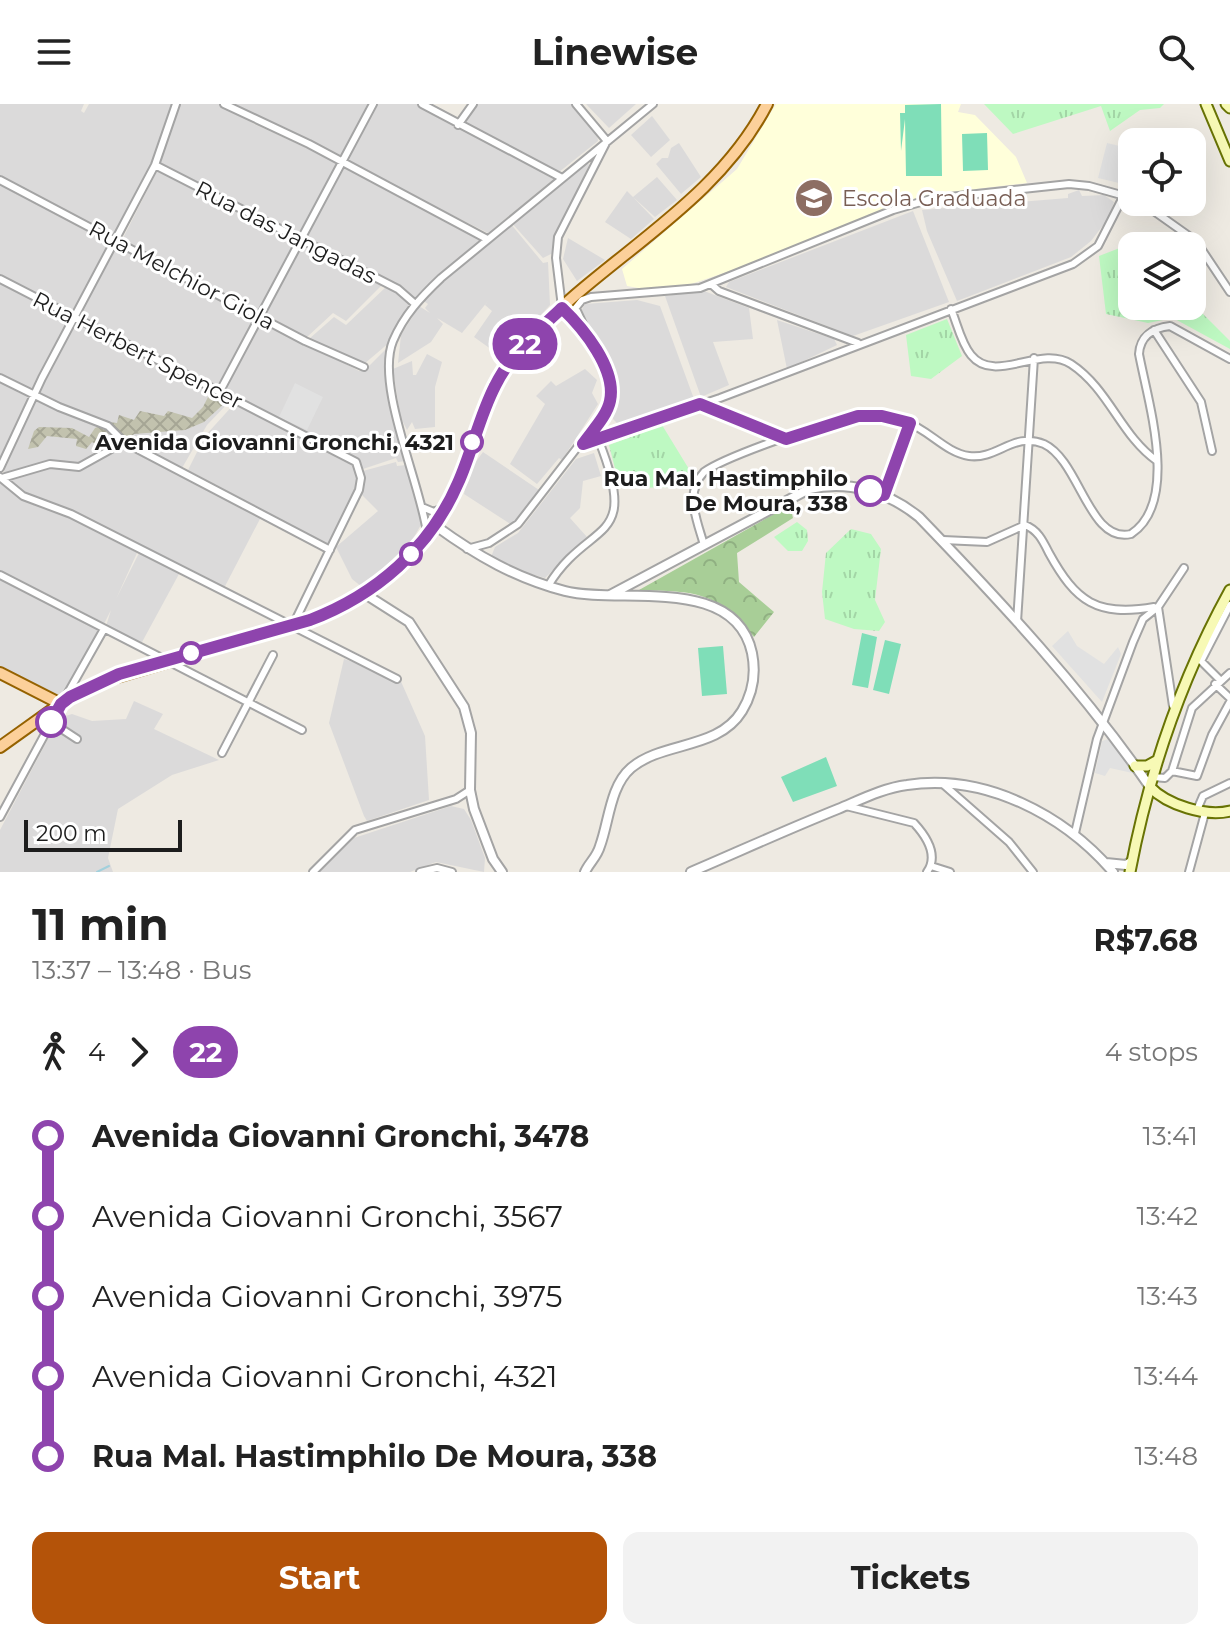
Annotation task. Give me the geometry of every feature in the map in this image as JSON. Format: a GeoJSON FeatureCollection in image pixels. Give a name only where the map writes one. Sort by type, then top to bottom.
{"type":"FeatureCollection","features":[{"type":"Feature","properties":{"kind":"main road"},"geometry":{"type":"LineString","coordinates":[[0,750],[61,704],[100,682],[339,609],[382,582],[436,526],[495,386],[522,346],[570,311],[579,295],[709,183],[739,151],[767,104]]}},
{"type":"Feature","properties":{"kind":"main road"},"geometry":{"type":"LineString","coordinates":[[1206,106],[1230,161]]}},
{"type":"Feature","properties":{"kind":"main road"},"geometry":{"type":"LineString","coordinates":[[1130,872],[1149,780],[1173,706],[1230,590]]}},
{"type":"Feature","properties":{"kind":"main road"},"geometry":{"type":"LineString","coordinates":[[0,673],[61,704]]}},
{"type":"Feature","properties":{"kind":"main road"},"geometry":{"type":"LineString","coordinates":[[1135,766],[1147,766],[1158,760]]}},
{"type":"Feature","properties":{"kind":"main road"},"geometry":{"type":"LineString","coordinates":[[1149,780],[1201,812],[1230,811]]}},
{"type":"Feature","properties":{"kind":"street"},"geometry":{"type":"LineString","coordinates":[[0,468],[34,395],[155,165],[176,104]]}},
{"type":"Feature","properties":{"kind":"street"},"geometry":{"type":"LineString","coordinates":[[224,104],[487,239]]}},
{"type":"Feature","properties":{"kind":"street"},"geometry":{"type":"LineString","coordinates":[[220,391],[373,104]]}},
{"type":"Feature","properties":{"kind":"street"},"geometry":{"type":"LineString","coordinates":[[422,104],[562,178]]}},
{"type":"Feature","properties":{"kind":"street"},"geometry":{"type":"LineString","coordinates":[[458,125],[473,104]]}},
{"type":"Feature","properties":{"kind":"street"},"geometry":{"type":"LineString","coordinates":[[576,104],[607,141]]}},
{"type":"Feature","properties":{"kind":"street"},"geometry":{"type":"LineString","coordinates":[[428,536],[393,401],[391,344],[414,303],[487,239],[653,104]]}},
{"type":"Feature","properties":{"kind":"street"},"geometry":{"type":"LineString","coordinates":[[467,549],[489,543],[518,524],[583,444],[607,409],[611,397],[609,380],[586,333],[570,311],[556,258],[558,237],[607,141]]}},
{"type":"Feature","properties":{"kind":"street","name":"Rua das Jangadas"},"geometry":{"type":"LineString","coordinates":[[155,165],[398,289],[414,303]]}},
{"type":"Feature","properties":{"kind":"street","name":"Rua Melchior Giola"},"geometry":{"type":"LineString","coordinates":[[0,180],[318,348],[364,367]]}},
{"type":"Feature","properties":{"kind":"street"},"geometry":{"type":"LineString","coordinates":[[570,311],[582,300],[605,295],[661,293],[711,284],[893,210],[931,199],[1069,184],[1118,194]]}},
{"type":"Feature","properties":{"kind":"street"},"geometry":{"type":"LineString","coordinates":[[583,444],[700,404],[1082,259],[1106,233],[1118,208]]}},
{"type":"Feature","properties":{"kind":"street"},"geometry":{"type":"LineString","coordinates":[[1161,216],[1196,241],[1229,290]]}},
{"type":"Feature","properties":{"kind":"street","name":"Rua Herbert Spencer"},"geometry":{"type":"LineString","coordinates":[[0,279],[352,459],[360,468],[359,490],[330,550]]}},
{"type":"Feature","properties":{"kind":"street"},"geometry":{"type":"LineString","coordinates":[[592,284],[605,295]]}},
{"type":"Feature","properties":{"kind":"street"},"geometry":{"type":"LineString","coordinates":[[711,284],[719,291],[858,343]]}},
{"type":"Feature","properties":{"kind":"street"},"geometry":{"type":"LineString","coordinates":[[561,286],[579,295]]}},
{"type":"Feature","properties":{"kind":"street"},"geometry":{"type":"LineString","coordinates":[[951,309],[969,353],[979,362],[1000,366],[1034,358],[1061,358],[1080,370],[1108,400],[1134,440],[1157,461]]}},
{"type":"Feature","properties":{"kind":"street"},"geometry":{"type":"LineString","coordinates":[[704,545],[693,497],[701,475],[709,468],[858,416],[882,416],[910,423],[955,451],[971,457],[987,455],[1011,442],[1030,440],[1049,447],[1062,458],[1100,525],[1119,535],[1131,534],[1145,520],[1155,498],[1157,461],[1139,354],[1142,340],[1154,330],[1170,326],[1230,359]]}},
{"type":"Feature","properties":{"kind":"street"},"geometry":{"type":"LineString","coordinates":[[1154,330],[1201,402],[1212,451]]}},
{"type":"Feature","properties":{"kind":"street"},"geometry":{"type":"LineString","coordinates":[[1017,622],[1034,358]]}},
{"type":"Feature","properties":{"kind":"street"},"geometry":{"type":"LineString","coordinates":[[0,378],[108,426],[124,442],[330,550],[291,625]]}},
{"type":"Feature","properties":{"kind":"street"},"geometry":{"type":"LineString","coordinates":[[700,404],[786,439]]}},
{"type":"Feature","properties":{"kind":"street"},"geometry":{"type":"LineString","coordinates":[[884,495],[910,423]]}},
{"type":"Feature","properties":{"kind":"street"},"geometry":{"type":"LineString","coordinates":[[548,586],[560,570],[608,526],[613,516],[615,497],[599,441]]}},
{"type":"Feature","properties":{"kind":"street"},"geometry":{"type":"LineString","coordinates":[[1,478],[50,464],[75,468],[124,442]]}},
{"type":"Feature","properties":{"kind":"street"},"geometry":{"type":"LineString","coordinates":[[1,478],[23,496],[65,511],[397,679]]}},
{"type":"Feature","properties":{"kind":"street"},"geometry":{"type":"LineString","coordinates":[[610,595],[766,508],[809,489],[842,485],[884,495],[901,503],[941,540],[1103,721],[1135,766],[1149,780],[1165,778],[1172,771],[1192,708],[1230,673]]}},
{"type":"Feature","properties":{"kind":"street"},"geometry":{"type":"LineString","coordinates":[[420,504],[430,512],[447,506]]}},
{"type":"Feature","properties":{"kind":"street"},"geometry":{"type":"LineString","coordinates":[[941,540],[987,542],[1025,525]]}},
{"type":"Feature","properties":{"kind":"street"},"geometry":{"type":"LineString","coordinates":[[1025,525],[1040,535],[1065,581],[1087,601],[1117,610],[1158,607]]}},
{"type":"Feature","properties":{"kind":"street"},"geometry":{"type":"LineString","coordinates":[[436,526],[491,563],[548,586],[589,595],[690,600],[719,609],[735,622],[751,647],[753,683],[744,708],[726,728],[641,762],[623,776],[597,854],[587,868],[576,872]]}},
{"type":"Feature","properties":{"kind":"street"},"geometry":{"type":"LineString","coordinates":[[489,543],[485,551],[491,563]]}},
{"type":"Feature","properties":{"kind":"street"},"geometry":{"type":"LineString","coordinates":[[1075,833],[1103,721],[1143,619],[1158,607],[1184,568]]}},
{"type":"Feature","properties":{"kind":"street"},"geometry":{"type":"LineString","coordinates":[[0,575],[302,730]]}},
{"type":"Feature","properties":{"kind":"street"},"geometry":{"type":"LineString","coordinates":[[382,582],[382,603]]}},
{"type":"Feature","properties":{"kind":"street"},"geometry":{"type":"LineString","coordinates":[[634,583],[636,597]]}},
{"type":"Feature","properties":{"kind":"street"},"geometry":{"type":"LineString","coordinates":[[365,594],[409,622],[464,707],[471,733],[470,790],[473,805],[494,861],[502,872]]}},
{"type":"Feature","properties":{"kind":"street"},"geometry":{"type":"LineString","coordinates":[[1172,771],[1197,776],[1212,735],[1230,700],[1201,661],[1230,605]]}},
{"type":"Feature","properties":{"kind":"street"},"geometry":{"type":"LineString","coordinates":[[1158,607],[1173,706]]}},
{"type":"Feature","properties":{"kind":"street"},"geometry":{"type":"LineString","coordinates":[[0,817],[104,629]]}},
{"type":"Feature","properties":{"kind":"street"},"geometry":{"type":"LineString","coordinates":[[222,753],[273,655]]}},
{"type":"Feature","properties":{"kind":"street"},"geometry":{"type":"LineString","coordinates":[[1167,681],[1175,682],[1186,676]]}},
{"type":"Feature","properties":{"kind":"street"},"geometry":{"type":"LineString","coordinates":[[51,722],[77,739]]}},
{"type":"Feature","properties":{"kind":"street"},"geometry":{"type":"LineString","coordinates":[[1189,872],[1203,796],[1230,783]]}},
{"type":"Feature","properties":{"kind":"street"},"geometry":{"type":"LineString","coordinates":[[691,872],[846,806],[908,784],[944,785],[1020,802],[1075,833],[1113,872]]}},
{"type":"Feature","properties":{"kind":"street"},"geometry":{"type":"LineString","coordinates":[[944,785],[1009,842],[1033,872]]}},
{"type":"Feature","properties":{"kind":"street"},"geometry":{"type":"LineString","coordinates":[[313,872],[355,830],[456,799],[470,790]]}},
{"type":"Feature","properties":{"kind":"street"},"geometry":{"type":"LineString","coordinates":[[456,799],[473,805]]}},
{"type":"Feature","properties":{"kind":"street"},"geometry":{"type":"LineString","coordinates":[[846,806],[914,823],[930,846],[929,869],[950,872]]}},
{"type":"Feature","properties":{"kind":"street"},"geometry":{"type":"LineString","coordinates":[[491,872],[494,861]]}},
{"type":"Feature","properties":{"kind":"street"},"geometry":{"type":"LineString","coordinates":[[1105,863],[1126,865],[1132,861]]}},
{"type":"Feature","properties":{"kind":"street"},"geometry":{"type":"LineString","coordinates":[[420,872],[433,868],[452,872]]}},
{"type":"Feature","properties":{"kind":"shaded area"},"geometry":{"type":"Polygon","coordinates":[[[0,104],[84,104],[81,111],[84,113],[89,104],[174,104],[152,164],[113,236],[0,177],[0,104]]]}},
{"type":"Feature","properties":{"kind":"shaded area"},"geometry":{"type":"Polygon","coordinates":[[[178,104],[221,104],[254,124],[338,162],[304,230],[297,234],[163,166],[159,161],[178,104]]]}},
{"type":"Feature","properties":{"kind":"shaded area"},"geometry":{"type":"Polygon","coordinates":[[[229,104],[368,104],[340,158],[229,104]]]}},
{"type":"Feature","properties":{"kind":"shaded area"},"geometry":{"type":"Polygon","coordinates":[[[377,104],[418,104],[555,178],[488,233],[346,162],[377,104]]]}},
{"type":"Feature","properties":{"kind":"shaded area"},"geometry":{"type":"Polygon","coordinates":[[[475,104],[574,104],[597,133],[598,141],[559,172],[463,122],[475,104]]]}},
{"type":"Feature","properties":{"kind":"shaded area"},"geometry":{"type":"Polygon","coordinates":[[[586,104],[636,104],[609,128],[586,104]]]}},
{"type":"Feature","properties":{"kind":"shaded area","name":"Escola Graduada"},"geometry":{"type":"Polygon","coordinates":[[[776,104],[961,104],[958,112],[975,115],[1016,157],[1027,183],[950,192],[891,206],[754,263],[682,287],[650,290],[627,286],[622,269],[737,169],[776,104]]]}},
{"type":"Feature","properties":{"kind":"shaded area"},"geometry":{"type":"Polygon","coordinates":[[[652,116],[670,140],[651,157],[631,135],[652,116]]]}},
{"type":"Feature","properties":{"kind":"shaded area"},"geometry":{"type":"Polygon","coordinates":[[[679,143],[701,177],[681,194],[656,164],[662,158],[668,158],[671,148],[679,143]]]}},
{"type":"Feature","properties":{"kind":"shaded area"},"geometry":{"type":"Polygon","coordinates":[[[1107,143],[1118,146],[1118,183],[1098,178],[1107,143]]]}},
{"type":"Feature","properties":{"kind":"shaded area"},"geometry":{"type":"Polygon","coordinates":[[[587,161],[589,165],[555,240],[553,253],[543,258],[511,222],[587,161]]]}},
{"type":"Feature","properties":{"kind":"shaded area"},"geometry":{"type":"Polygon","coordinates":[[[344,168],[481,239],[414,300],[403,289],[305,239],[344,168]]]}},
{"type":"Feature","properties":{"kind":"shaded area"},"geometry":{"type":"Polygon","coordinates":[[[157,171],[298,242],[260,311],[121,242],[157,171]]]}},
{"type":"Feature","properties":{"kind":"shaded area"},"geometry":{"type":"Polygon","coordinates":[[[657,177],[677,200],[655,217],[633,197],[657,177]]]}},
{"type":"Feature","properties":{"kind":"shaded area"},"geometry":{"type":"Polygon","coordinates":[[[0,185],[110,243],[74,314],[0,276],[0,185]]]}},
{"type":"Feature","properties":{"kind":"shaded area"},"geometry":{"type":"Polygon","coordinates":[[[1079,190],[1082,196],[1104,195],[1114,202],[1108,219],[1091,241],[1071,257],[957,301],[927,231],[922,210],[1068,198],[1068,194],[1079,190]]]}},
{"type":"Feature","properties":{"kind":"shaded area"},"geometry":{"type":"Polygon","coordinates":[[[627,191],[654,219],[631,239],[605,222],[627,191]]]}},
{"type":"Feature","properties":{"kind":"shaded area"},"geometry":{"type":"Polygon","coordinates":[[[913,211],[949,302],[853,336],[726,287],[729,282],[913,211]]]}},
{"type":"Feature","properties":{"kind":"shaded area"},"geometry":{"type":"Polygon","coordinates":[[[510,223],[543,263],[548,262],[550,305],[502,357],[474,337],[492,311],[485,305],[488,301],[462,333],[437,318],[443,324],[431,342],[398,363],[401,335],[419,306],[430,313],[425,308],[428,304],[422,300],[510,223]]]}},
{"type":"Feature","properties":{"kind":"shaded area"},"geometry":{"type":"Polygon","coordinates":[[[568,238],[605,260],[577,281],[563,259],[568,238]]]}},
{"type":"Feature","properties":{"kind":"shaded area"},"geometry":{"type":"Polygon","coordinates":[[[303,243],[383,284],[346,321],[333,313],[306,338],[266,314],[303,243]]]}},
{"type":"Feature","properties":{"kind":"shaded area"},"geometry":{"type":"Polygon","coordinates":[[[116,245],[258,320],[219,387],[77,318],[116,245]]]}},
{"type":"Feature","properties":{"kind":"shaded area"},"geometry":{"type":"Polygon","coordinates":[[[0,283],[69,319],[33,392],[0,375],[0,283]]]}},
{"type":"Feature","properties":{"kind":"shaded area"},"geometry":{"type":"Polygon","coordinates":[[[387,286],[411,303],[390,342],[364,364],[309,339],[334,317],[346,325],[387,286]]]}},
{"type":"Feature","properties":{"kind":"shaded area"},"geometry":{"type":"Polygon","coordinates":[[[704,291],[749,308],[753,339],[713,342],[729,385],[701,397],[665,296],[704,291]]]}},
{"type":"Feature","properties":{"kind":"shaded area"},"geometry":{"type":"Polygon","coordinates":[[[637,300],[660,306],[694,399],[618,424],[613,419],[614,380],[581,311],[585,304],[637,300]]]}},
{"type":"Feature","properties":{"kind":"shaded area"},"geometry":{"type":"Polygon","coordinates":[[[263,320],[359,371],[365,370],[388,347],[388,385],[406,461],[398,462],[396,458],[363,469],[351,454],[226,394],[223,390],[263,320]]]}},
{"type":"Feature","properties":{"kind":"shaded area"},"geometry":{"type":"Polygon","coordinates":[[[777,320],[834,339],[837,345],[787,369],[777,320]]]}},
{"type":"Feature","properties":{"kind":"shaded area"},"geometry":{"type":"Polygon","coordinates":[[[73,321],[230,401],[207,425],[182,468],[126,441],[117,431],[37,394],[73,321]]]}},
{"type":"Feature","properties":{"kind":"shaded area"},"geometry":{"type":"Polygon","coordinates":[[[427,354],[442,362],[435,387],[435,427],[415,429],[412,422],[407,430],[400,416],[393,369],[412,361],[413,375],[416,375],[427,354]]]}},
{"type":"Feature","properties":{"kind":"shaded area"},"geometry":{"type":"Polygon","coordinates":[[[585,369],[597,380],[592,393],[598,404],[562,460],[559,458],[537,484],[510,464],[545,404],[536,396],[551,381],[556,386],[585,369]]]}},
{"type":"Feature","properties":{"kind":"shaded area"},"geometry":{"type":"Polygon","coordinates":[[[0,380],[31,396],[0,459],[0,380]]]}},
{"type":"Feature","properties":{"kind":"shaded area"},"geometry":{"type":"Polygon","coordinates":[[[295,383],[323,397],[307,430],[279,417],[295,383]]]}},
{"type":"Feature","properties":{"kind":"shaded area"},"geometry":{"type":"Polygon","coordinates":[[[211,391],[227,401],[204,422],[185,430],[134,434],[127,442],[118,443],[112,432],[105,436],[107,440],[98,445],[92,442],[86,449],[76,446],[77,439],[47,436],[38,447],[28,449],[34,431],[39,427],[72,428],[89,437],[95,428],[108,422],[117,423],[119,415],[134,420],[140,411],[164,416],[168,411],[192,418],[203,407],[211,391]]]}},
{"type":"Feature","properties":{"kind":"shaded area"},"geometry":{"type":"Polygon","coordinates":[[[36,398],[111,430],[118,443],[74,465],[56,460],[4,473],[5,462],[36,398]]]}},
{"type":"Feature","properties":{"kind":"shaded area"},"geometry":{"type":"Polygon","coordinates":[[[235,403],[354,461],[358,477],[355,494],[329,545],[188,470],[205,436],[235,403]]]}},
{"type":"Feature","properties":{"kind":"shaded area"},"geometry":{"type":"Polygon","coordinates":[[[123,446],[261,517],[222,592],[17,489],[7,479],[54,466],[79,471],[123,446]]]}},
{"type":"Feature","properties":{"kind":"shaded area"},"geometry":{"type":"Polygon","coordinates":[[[483,452],[539,490],[512,525],[464,494],[469,471],[483,452]]]}},
{"type":"Feature","properties":{"kind":"shaded area"},"geometry":{"type":"Polygon","coordinates":[[[594,453],[601,476],[583,481],[580,508],[570,518],[587,537],[545,578],[514,569],[491,557],[495,547],[518,533],[576,459],[594,453]]]}},
{"type":"Feature","properties":{"kind":"shaded area"},"geometry":{"type":"Polygon","coordinates":[[[396,462],[397,466],[406,465],[422,523],[410,544],[362,587],[352,579],[336,547],[378,511],[361,494],[363,471],[396,462]]]}},
{"type":"Feature","properties":{"kind":"shaded area"},"geometry":{"type":"Polygon","coordinates":[[[0,482],[14,493],[68,514],[137,553],[116,599],[139,553],[179,574],[141,644],[106,626],[111,610],[103,626],[0,573],[0,482]]]}},
{"type":"Feature","properties":{"kind":"shaded area"},"geometry":{"type":"Polygon","coordinates":[[[0,579],[101,629],[64,695],[56,697],[0,668],[0,579]]]}},
{"type":"Feature","properties":{"kind":"shaded area"},"geometry":{"type":"Polygon","coordinates":[[[1068,631],[1077,646],[1104,664],[1118,647],[1121,654],[1102,702],[1052,646],[1068,631]]]}},
{"type":"Feature","properties":{"kind":"shaded area"},"geometry":{"type":"Polygon","coordinates":[[[344,659],[399,677],[425,736],[429,800],[367,821],[329,723],[344,659]]]}},
{"type":"Feature","properties":{"kind":"shaded area"},"geometry":{"type":"Polygon","coordinates":[[[134,701],[163,714],[154,729],[219,760],[172,775],[118,809],[108,858],[113,872],[0,872],[0,830],[59,718],[72,714],[92,721],[126,719],[134,701]]]}},
{"type":"Feature","properties":{"kind":"shaded area"},"geometry":{"type":"Polygon","coordinates":[[[1108,739],[1137,774],[1110,768],[1105,776],[1095,773],[1102,741],[1108,739]]]}},
{"type":"Feature","properties":{"kind":"shaded area"},"geometry":{"type":"Polygon","coordinates":[[[451,806],[464,809],[471,820],[485,858],[484,872],[436,862],[410,872],[319,872],[354,838],[451,806]]]}},
{"type":"Feature","properties":{"kind":"green space"},"geometry":{"type":"Polygon","coordinates":[[[941,104],[942,176],[906,176],[905,119],[901,151],[900,113],[905,113],[905,105],[941,104]]]}},
{"type":"Feature","properties":{"kind":"green space"},"geometry":{"type":"Polygon","coordinates":[[[984,104],[1164,104],[1160,108],[1140,110],[1110,131],[1101,106],[1013,134],[984,104]]]}},
{"type":"Feature","properties":{"kind":"green space"},"geometry":{"type":"Polygon","coordinates":[[[987,133],[988,170],[963,171],[962,134],[987,133]]]}},
{"type":"Feature","properties":{"kind":"green space"},"geometry":{"type":"Polygon","coordinates":[[[1118,249],[1118,317],[1106,314],[1099,256],[1118,249]]]}},
{"type":"Feature","properties":{"kind":"green space"},"geometry":{"type":"Polygon","coordinates":[[[1206,317],[1230,341],[1230,349],[1177,320],[1206,320],[1206,317]]]}},
{"type":"Feature","properties":{"kind":"green space"},"geometry":{"type":"Polygon","coordinates":[[[947,319],[962,356],[931,379],[911,376],[906,335],[947,319]]]}},
{"type":"Feature","properties":{"kind":"green space"},"geometry":{"type":"Polygon","coordinates":[[[1134,320],[1163,320],[1148,323],[1134,320]]]}},
{"type":"Feature","properties":{"kind":"green space"},"geometry":{"type":"Polygon","coordinates":[[[662,425],[692,474],[686,487],[620,488],[609,445],[662,425]]]}},
{"type":"Feature","properties":{"kind":"green space"},"geometry":{"type":"Polygon","coordinates":[[[790,505],[793,518],[737,553],[739,582],[774,612],[754,637],[727,610],[703,597],[691,593],[639,590],[790,505]]]}},
{"type":"Feature","properties":{"kind":"green space"},"geometry":{"type":"Polygon","coordinates":[[[797,522],[807,530],[808,541],[802,551],[788,551],[774,537],[797,522]]]}},
{"type":"Feature","properties":{"kind":"green space"},"geometry":{"type":"Polygon","coordinates":[[[851,529],[871,534],[881,549],[875,600],[885,622],[879,631],[854,629],[825,619],[822,592],[826,553],[851,529]]]}},
{"type":"Feature","properties":{"kind":"green space"},"geometry":{"type":"Polygon","coordinates":[[[862,633],[877,637],[868,688],[852,685],[862,633]]]}},
{"type":"Feature","properties":{"kind":"green space"},"geometry":{"type":"Polygon","coordinates":[[[885,640],[901,644],[889,694],[873,690],[885,640]]]}},
{"type":"Feature","properties":{"kind":"green space"},"geometry":{"type":"Polygon","coordinates":[[[723,646],[727,694],[702,696],[698,648],[723,646]]]}},
{"type":"Feature","properties":{"kind":"green space"},"geometry":{"type":"Polygon","coordinates":[[[826,757],[837,786],[793,802],[781,777],[826,757]]]}},
{"type":"Feature","properties":{"kind":"waterway"},"geometry":{"type":"LineString","coordinates":[[97,872],[109,866]]}},
{"type":"Feature","properties":{"kind":"bus line","name":"22"},"geometry":{"type":"LineString","coordinates":[[51,722],[61,704],[100,682],[168,659],[310,620],[339,609],[382,582],[436,526],[459,480],[495,386],[522,346],[562,308],[586,333],[611,388],[607,409],[583,444],[700,404],[786,439],[835,420],[858,416],[882,416],[910,423],[884,495],[870,491]]}},
{"type":"Feature","properties":{"kind":"place","name":"Escola Graduada"},"geometry":{"type":"Point","coordinates":[814,198]}},
{"type":"Feature","properties":{"kind":"place","name":"Avenida Giovanni Gronchi, 4321"},"geometry":{"type":"Point","coordinates":[472,442]}},
{"type":"Feature","properties":{"kind":"place","name":"Rua Mal. Hastimphilo De Moura, 338"},"geometry":{"type":"Point","coordinates":[870,491]}}]}
